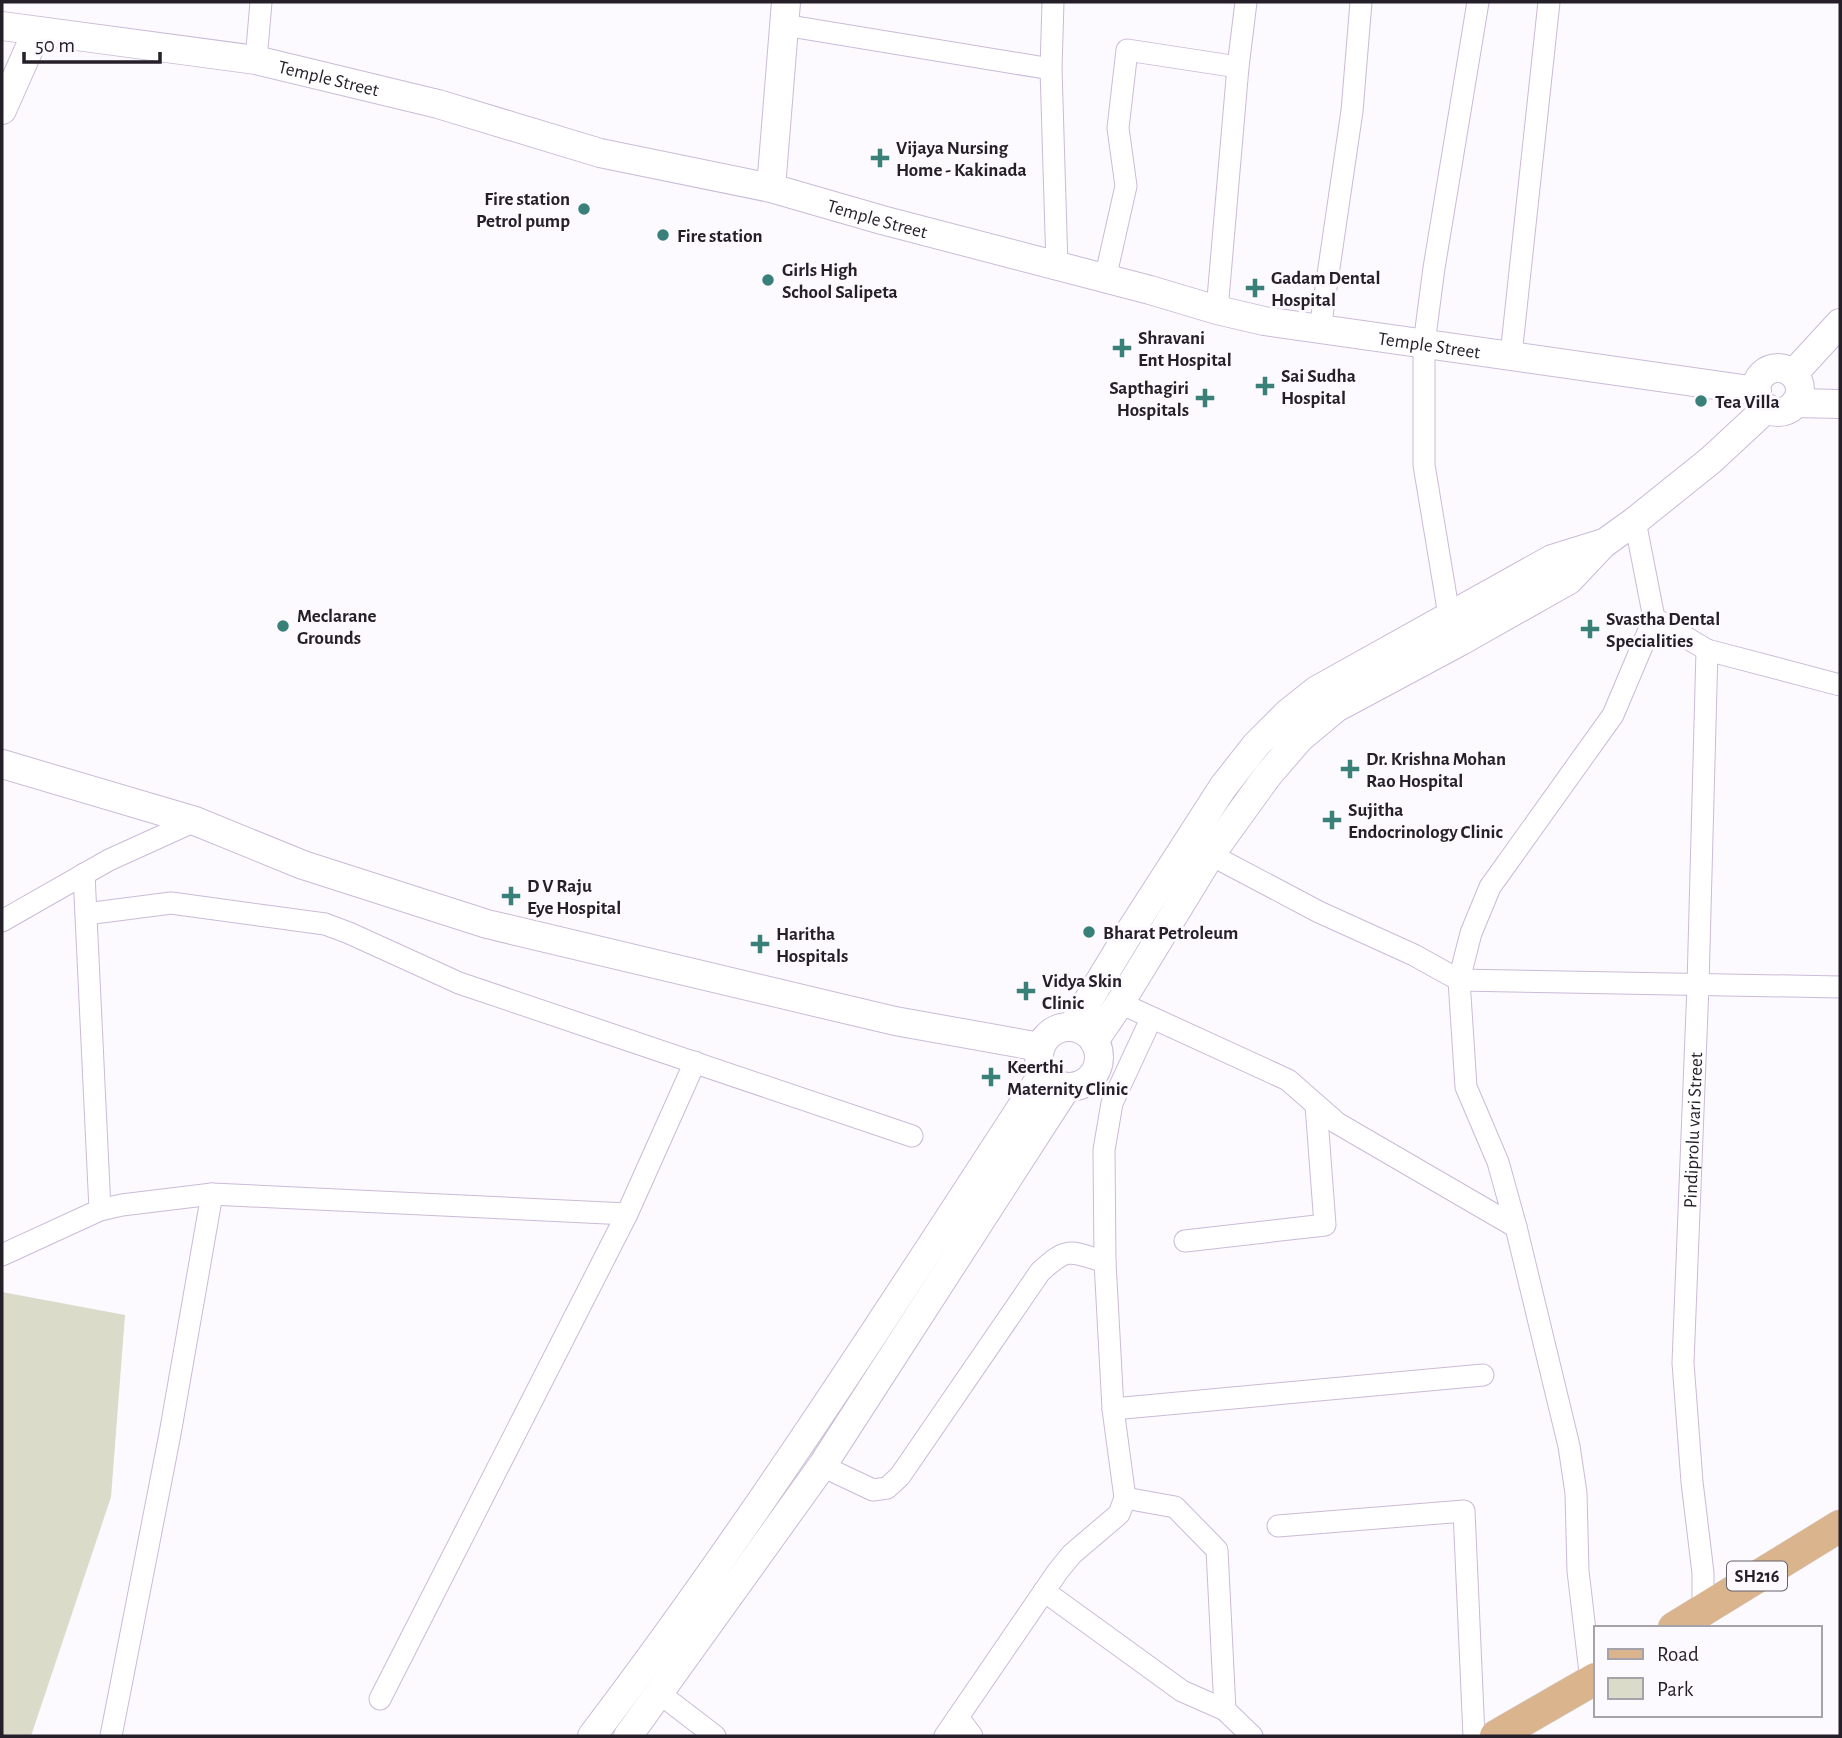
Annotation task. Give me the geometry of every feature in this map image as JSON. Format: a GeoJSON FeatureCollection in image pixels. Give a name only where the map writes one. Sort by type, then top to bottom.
{"type":"FeatureCollection","features":[{"type":"Feature","properties":{"kind":"main road","name":"SH216"},"geometry":{"type":"LineString","coordinates":[[1677,1626],[1840,1526]]}},
{"type":"Feature","properties":{"kind":"main road"},"geometry":{"type":"LineString","coordinates":[[1496,1736],[1593,1680]]}},
{"type":"Feature","properties":{"kind":"street"},"geometry":{"type":"LineString","coordinates":[[256,60],[261,2]]}},
{"type":"Feature","properties":{"kind":"street"},"geometry":{"type":"LineString","coordinates":[[1053,2],[1051,69],[1057,266]]}},
{"type":"Feature","properties":{"kind":"street"},"geometry":{"type":"LineString","coordinates":[[1217,310],[1246,2]]}},
{"type":"Feature","properties":{"kind":"street"},"geometry":{"type":"LineString","coordinates":[[1320,329],[1352,111],[1361,2]]}},
{"type":"Feature","properties":{"kind":"street"},"geometry":{"type":"LineString","coordinates":[[1461,641],[1449,615],[1424,465],[1424,344],[1478,2]]}},
{"type":"Feature","properties":{"kind":"street"},"geometry":{"type":"LineString","coordinates":[[1511,355],[1549,2]]}},
{"type":"Feature","properties":{"kind":"street"},"geometry":{"type":"LineString","coordinates":[[771,188],[785,13],[1051,69]]}},
{"type":"Feature","properties":{"kind":"street","name":"Temple Street"},"geometry":{"type":"LineString","coordinates":[[2,26],[256,60],[438,104],[600,153],[771,188],[1264,321],[1511,355],[1762,399]]}},
{"type":"Feature","properties":{"kind":"street"},"geometry":{"type":"LineString","coordinates":[[2,110],[37,31]]}},
{"type":"Feature","properties":{"kind":"street"},"geometry":{"type":"LineString","coordinates":[[1105,279],[1126,186],[1118,128],[1127,50],[1238,67]]}},
{"type":"Feature","properties":{"kind":"street"},"geometry":{"type":"LineString","coordinates":[[1793,374],[1840,323]]}},
{"type":"Feature","properties":{"kind":"street"},"geometry":{"type":"LineString","coordinates":[[1786,369],[1798,380],[1799,396],[1795,403],[1782,411],[1774,411],[1762,399],[1758,382],[1769,370],[1786,369]]}},
{"type":"Feature","properties":{"kind":"street"},"geometry":{"type":"LineString","coordinates":[[1083,1034],[1129,933],[1199,849],[1300,738],[1336,708],[1569,580],[1603,544],[1711,460],[1762,399]]}},
{"type":"Feature","properties":{"kind":"street"},"geometry":{"type":"LineString","coordinates":[[1795,403],[1840,404]]}},
{"type":"Feature","properties":{"kind":"street"},"geometry":{"type":"LineString","coordinates":[[1593,1680],[1578,1571],[1576,1493],[1569,1446],[1517,1227],[1498,1162],[1466,1087],[1459,980],[1471,933],[1490,887],[1613,715],[1654,618],[1635,521]]}},
{"type":"Feature","properties":{"kind":"street"},"geometry":{"type":"LineString","coordinates":[[1083,1034],[1120,1003],[1199,849],[1223,787],[1289,713],[1317,690],[1552,559],[1603,544]]}},
{"type":"Feature","properties":{"kind":"street"},"geometry":{"type":"LineString","coordinates":[[1654,618],[1707,650],[1840,685]]}},
{"type":"Feature","properties":{"kind":"street","name":"Pindiprolu vari Street"},"geometry":{"type":"LineString","coordinates":[[1703,1609],[1703,1573],[1692,1482],[1683,1363],[1698,985],[1707,650]]}},
{"type":"Feature","properties":{"kind":"street"},"geometry":{"type":"LineString","coordinates":[[2,764],[195,821],[303,865],[487,924],[895,1021],[1040,1046]]}},
{"type":"Feature","properties":{"kind":"street"},"geometry":{"type":"LineString","coordinates":[[2,921],[109,860],[195,821]]}},
{"type":"Feature","properties":{"kind":"street"},"geometry":{"type":"LineString","coordinates":[[1199,849],[1319,912],[1414,955],[1459,980],[1840,987]]}},
{"type":"Feature","properties":{"kind":"street"},"geometry":{"type":"LineString","coordinates":[[84,874],[100,1210]]}},
{"type":"Feature","properties":{"kind":"street"},"geometry":{"type":"LineString","coordinates":[[86,914],[171,903],[325,924],[459,983],[912,1136]]}},
{"type":"Feature","properties":{"kind":"street"},"geometry":{"type":"LineString","coordinates":[[1120,1003],[1288,1080],[1337,1124],[1517,1227]]}},
{"type":"Feature","properties":{"kind":"street"},"geometry":{"type":"LineString","coordinates":[[945,1736],[1072,1554],[1119,1514],[1125,1498],[1113,1409],[1105,1262],[1104,1150],[1112,1103],[1151,1019]]}},
{"type":"Feature","properties":{"kind":"street"},"geometry":{"type":"LineString","coordinates":[[1059,1028],[1083,1034],[1099,1054],[1098,1067],[1091,1079],[1079,1086],[1055,1081],[1038,1061],[1040,1046],[1047,1035],[1059,1028]]}},
{"type":"Feature","properties":{"kind":"street"},"geometry":{"type":"LineString","coordinates":[[380,1699],[627,1214],[695,1062]]}},
{"type":"Feature","properties":{"kind":"street"},"geometry":{"type":"LineString","coordinates":[[592,1736],[662,1674],[822,1466],[1055,1081]]}},
{"type":"Feature","properties":{"kind":"street"},"geometry":{"type":"LineString","coordinates":[[628,1736],[748,1522],[846,1376],[1055,1081]]}},
{"type":"Feature","properties":{"kind":"street"},"geometry":{"type":"LineString","coordinates":[[1185,1241],[1325,1225],[1316,1105]]}},
{"type":"Feature","properties":{"kind":"street"},"geometry":{"type":"LineString","coordinates":[[2,1255],[100,1210],[212,1194],[627,1214]]}},
{"type":"Feature","properties":{"kind":"street"},"geometry":{"type":"LineString","coordinates":[[111,1736],[170,1434],[212,1194]]}},
{"type":"Feature","properties":{"kind":"street"},"geometry":{"type":"LineString","coordinates":[[822,1466],[873,1490],[887,1488],[900,1476],[1040,1272],[1057,1256],[1074,1252],[1105,1262]]}},
{"type":"Feature","properties":{"kind":"street"},"geometry":{"type":"LineString","coordinates":[[1113,1409],[1483,1375]]}},
{"type":"Feature","properties":{"kind":"street"},"geometry":{"type":"LineString","coordinates":[[1125,1498],[1175,1507],[1217,1550],[1225,1710]]}},
{"type":"Feature","properties":{"kind":"street"},"geometry":{"type":"LineString","coordinates":[[1278,1526],[1465,1511],[1474,1736]]}},
{"type":"Feature","properties":{"kind":"street"},"geometry":{"type":"LineString","coordinates":[[1045,1591],[1182,1690],[1225,1710],[1252,1736]]}},
{"type":"Feature","properties":{"kind":"street"},"geometry":{"type":"LineString","coordinates":[[662,1674],[715,1736]]}},
{"type":"Feature","properties":{"kind":"street"},"geometry":{"type":"LineString","coordinates":[[958,1717],[972,1736]]}},
{"type":"Feature","properties":{"kind":"green space"},"geometry":{"type":"Polygon","coordinates":[[[2,1292],[125,1315],[111,1497],[31,1736],[2,1736],[2,1292]]]}},
{"type":"Feature","properties":{"kind":"place","name":"Vijaya Nursing Home - Kakinada"},"geometry":{"type":"Point","coordinates":[880,158]}},
{"type":"Feature","properties":{"kind":"place","name":"Fire station Petrol pump"},"geometry":{"type":"Point","coordinates":[584,209]}},
{"type":"Feature","properties":{"kind":"place","name":"Fire station"},"geometry":{"type":"Point","coordinates":[663,235]}},
{"type":"Feature","properties":{"kind":"place","name":"Girls High School Salipeta"},"geometry":{"type":"Point","coordinates":[768,280]}},
{"type":"Feature","properties":{"kind":"place","name":"Gadam Dental Hospital"},"geometry":{"type":"Point","coordinates":[1255,288]}},
{"type":"Feature","properties":{"kind":"place","name":"Shravani Ent Hospital"},"geometry":{"type":"Point","coordinates":[1122,348]}},
{"type":"Feature","properties":{"kind":"place","name":"Sai Sudha Hospital"},"geometry":{"type":"Point","coordinates":[1265,386]}},
{"type":"Feature","properties":{"kind":"place","name":"Sapthagiri Hospitals"},"geometry":{"type":"Point","coordinates":[1205,398]}},
{"type":"Feature","properties":{"kind":"place","name":"Tea Villa"},"geometry":{"type":"Point","coordinates":[1701,401]}},
{"type":"Feature","properties":{"kind":"place","name":"Meclarane Grounds"},"geometry":{"type":"Point","coordinates":[283,626]}},
{"type":"Feature","properties":{"kind":"place","name":"Svastha Dental Specialities"},"geometry":{"type":"Point","coordinates":[1590,629]}},
{"type":"Feature","properties":{"kind":"place","name":"Dr. Krishna Mohan Rao Hospital"},"geometry":{"type":"Point","coordinates":[1350,769]}},
{"type":"Feature","properties":{"kind":"place","name":"Sujitha Endocrinology Clinic"},"geometry":{"type":"Point","coordinates":[1332,820]}},
{"type":"Feature","properties":{"kind":"place","name":"D V Raju Eye Hospital"},"geometry":{"type":"Point","coordinates":[511,896]}},
{"type":"Feature","properties":{"kind":"place","name":"Bharat Petroleum"},"geometry":{"type":"Point","coordinates":[1089,932]}},
{"type":"Feature","properties":{"kind":"place","name":"Haritha Hospitals"},"geometry":{"type":"Point","coordinates":[760,944]}},
{"type":"Feature","properties":{"kind":"place","name":"Vidya Skin Clinic"},"geometry":{"type":"Point","coordinates":[1026,991]}},
{"type":"Feature","properties":{"kind":"place","name":"Keerthi Maternity Clinic"},"geometry":{"type":"Point","coordinates":[991,1077]}}]}
